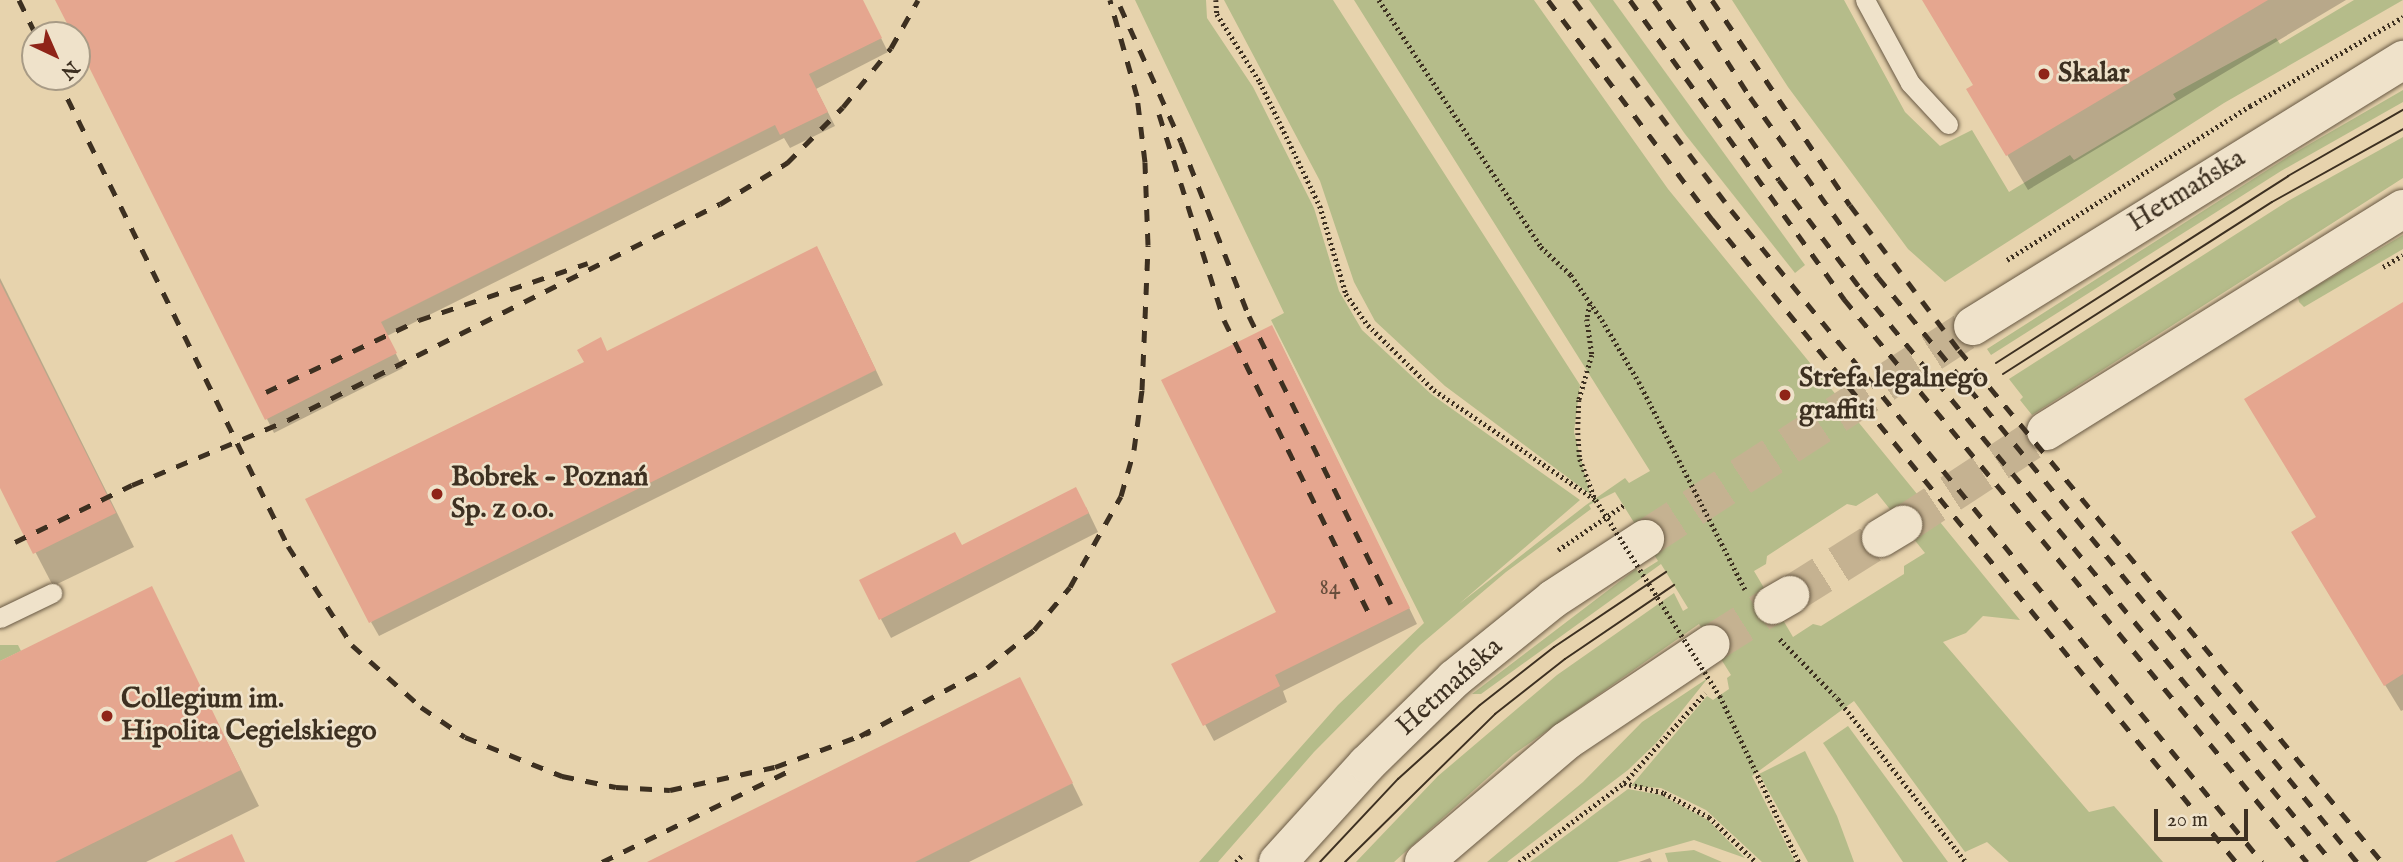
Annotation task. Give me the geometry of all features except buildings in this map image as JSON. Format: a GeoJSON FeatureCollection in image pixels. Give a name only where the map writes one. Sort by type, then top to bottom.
{"type":"FeatureCollection","features":[{"type":"Feature","properties":{"kind":"main road","name":"Hetmańska"},"geometry":{"type":"LineString","coordinates":[[1973,326],[2403,60]]}},
{"type":"Feature","properties":{"kind":"main road"},"geometry":{"type":"LineString","coordinates":[[2046,431],[2403,209]]}},
{"type":"Feature","properties":{"kind":"main road","name":"Hetmańska"},"geometry":{"type":"LineString","coordinates":[[1278,862],[1367,764],[1454,679],[1553,599],[1645,539]]}},
{"type":"Feature","properties":{"kind":"main road"},"geometry":{"type":"LineString","coordinates":[[1424,862],[1566,741],[1711,644]]}},
{"type":"Feature","properties":{"kind":"lane"},"geometry":{"type":"LineString","coordinates":[[1865,0],[1910,83],[1948,124]]}},
{"type":"Feature","properties":{"kind":"lane"},"geometry":{"type":"LineString","coordinates":[[0,618],[52,593]]}},
{"type":"Feature","properties":{"kind":"path"},"geometry":{"type":"LineString","coordinates":[[1216,0],[1217,14],[1260,82],[1320,206],[1346,294],[1368,325],[1434,390],[1596,500]]}},
{"type":"Feature","properties":{"kind":"path"},"geometry":{"type":"LineString","coordinates":[[1380,0],[1541,247],[1571,275],[1590,304],[1771,607],[1838,699],[1966,862]]}},
{"type":"Feature","properties":{"kind":"path"},"geometry":{"type":"LineString","coordinates":[[1998,266],[2250,106],[2403,17]]}},
{"type":"Feature","properties":{"kind":"path"},"geometry":{"type":"LineString","coordinates":[[1590,304],[1587,319],[1592,355],[1579,400],[1580,459],[1596,500],[1720,696],[1799,862]]}},
{"type":"Feature","properties":{"kind":"path"},"geometry":{"type":"LineString","coordinates":[[1519,862],[1624,783],[1706,692]]}},
{"type":"Feature","properties":{"kind":"path"},"geometry":{"type":"LineString","coordinates":[[1624,783],[1664,793],[1709,817],[1756,862]]}},
{"type":"Feature","properties":{"kind":"green space"},"geometry":{"type":"Polygon","coordinates":[[[1135,0],[1206,0],[1207,18],[1253,87],[1314,208],[1339,291],[1362,330],[1431,394],[1580,500],[1459,604],[1586,505],[1625,478],[1629,483],[1650,471],[1354,0],[1534,0],[1668,189],[2020,620],[1983,616],[1966,633],[1943,642],[2089,812],[2114,806],[2163,862],[2009,862],[1987,842],[1965,852],[1854,701],[1752,776],[1795,862],[1762,862],[1706,810],[1661,788],[1631,786],[1707,696],[1713,700],[1729,689],[1727,678],[1731,675],[1699,624],[1514,754],[1394,862],[1356,862],[1438,776],[1557,675],[1674,593],[1683,611],[1688,608],[1661,564],[1481,694],[1472,694],[1636,569],[1639,573],[1658,561],[1615,492],[1589,505],[1591,509],[1506,572],[1420,645],[1314,752],[1218,862],[1199,862],[1338,705],[1424,623],[1271,320],[1284,313],[1135,0]],[[1877,493],[1856,506],[1847,504],[1767,556],[1766,564],[1754,571],[1793,637],[1813,624],[1821,626],[1904,574],[1904,566],[1925,553],[1877,493]]]}},
{"type":"Feature","properties":{"kind":"green space"},"geometry":{"type":"Polygon","coordinates":[[[1224,0],[1333,0],[1580,385],[1574,432],[1590,494],[1445,386],[1375,321],[1354,282],[1320,181],[1224,0]]]}},
{"type":"Feature","properties":{"kind":"green space"},"geometry":{"type":"Polygon","coordinates":[[[1589,0],[1613,0],[1805,265],[1795,273],[1685,134],[1589,0]]]}},
{"type":"Feature","properties":{"kind":"green space"},"geometry":{"type":"Polygon","coordinates":[[[1732,0],[1844,0],[1905,112],[1940,146],[1972,130],[2009,192],[2070,155],[2074,160],[2176,99],[2173,94],[2276,38],[2280,44],[2354,0],[2403,0],[2224,103],[1945,282],[1908,249],[1788,87],[1732,0]]]}},
{"type":"Feature","properties":{"kind":"green space"},"geometry":{"type":"Polygon","coordinates":[[[2403,90],[2403,102],[2281,171],[1991,355],[1987,349],[2289,156],[2403,90]]]}},
{"type":"Feature","properties":{"kind":"green space"},"geometry":{"type":"Polygon","coordinates":[[[2403,137],[2403,178],[2032,415],[2020,400],[2023,397],[2009,379],[2288,201],[2403,137]]]}},
{"type":"Feature","properties":{"kind":"green space"},"geometry":{"type":"Polygon","coordinates":[[[2403,235],[2403,249],[2304,307],[2299,302],[2298,297],[2403,235]]]}},
{"type":"Feature","properties":{"kind":"green space"},"geometry":{"type":"Polygon","coordinates":[[[0,645],[18,645],[21,651],[0,661],[0,645]]]}},
{"type":"Feature","properties":{"kind":"green space"},"geometry":{"type":"Polygon","coordinates":[[[1708,678],[1656,743],[1628,770],[1507,862],[1487,862],[1583,782],[1642,722],[1708,678]]]}},
{"type":"Feature","properties":{"kind":"green space"},"geometry":{"type":"Polygon","coordinates":[[[1848,726],[1948,862],[1903,862],[1823,743],[1848,726]]]}},
{"type":"Feature","properties":{"kind":"green space"},"geometry":{"type":"Polygon","coordinates":[[[1805,751],[1837,816],[1854,862],[1808,862],[1759,774],[1805,751]]]}},
{"type":"Feature","properties":{"kind":"green space"},"geometry":{"type":"Polygon","coordinates":[[[1628,789],[1661,795],[1708,820],[1745,858],[1694,840],[1617,862],[1530,862],[1628,789]]]}},
{"type":"Feature","properties":{"kind":"green space"},"geometry":{"type":"Polygon","coordinates":[[[1694,850],[1722,862],[1668,862],[1665,853],[1694,850]]]}},
{"type":"Feature","properties":{"kind":"tunnel"},"geometry":{"type":"LineString","coordinates":[[1645,539],[1973,326]]}},
{"type":"Feature","properties":{"kind":"tunnel"},"geometry":{"type":"LineString","coordinates":[[1903,525],[2046,431]]}},
{"type":"Feature","properties":{"kind":"tunnel"},"geometry":{"type":"LineString","coordinates":[[1790,595],[1881,538]]}},
{"type":"Feature","properties":{"kind":"tunnel"},"geometry":{"type":"LineString","coordinates":[[1711,644],[1773,605]]}},
{"type":"Feature","properties":{"kind":"tram line"},"geometry":{"type":"LineString","coordinates":[[1996,363],[2288,176],[2403,110]]}},
{"type":"Feature","properties":{"kind":"tram line"},"geometry":{"type":"LineString","coordinates":[[2003,374],[2272,202],[2403,129]]}},
{"type":"Feature","properties":{"kind":"tram line"},"geometry":{"type":"LineString","coordinates":[[1320,862],[1398,779],[1480,705],[1554,647],[1666,572]]}},
{"type":"Feature","properties":{"kind":"tram line"},"geometry":{"type":"LineString","coordinates":[[1345,862],[1495,714],[1565,659],[1674,585]]}},
{"type":"Feature","properties":{"kind":"railway"},"geometry":{"type":"LineString","coordinates":[[19,0],[29,21]]}},
{"type":"Feature","properties":{"kind":"railway"},"geometry":{"type":"LineString","coordinates":[[15,542],[132,485],[288,420],[720,204],[787,163],[843,107],[891,48],[918,0]]}},
{"type":"Feature","properties":{"kind":"railway"},"geometry":{"type":"LineString","coordinates":[[860,736],[987,668],[1034,630],[1070,587],[1121,496],[1134,450],[1142,390],[1148,245],[1145,162],[1137,96],[1110,0]]}},
{"type":"Feature","properties":{"kind":"railway"},"geometry":{"type":"LineString","coordinates":[[1548,0],[1712,219],[2236,862]]}},
{"type":"Feature","properties":{"kind":"railway"},"geometry":{"type":"LineString","coordinates":[[1574,0],[1731,210],[2262,862]]}},
{"type":"Feature","properties":{"kind":"railway"},"geometry":{"type":"LineString","coordinates":[[1630,0],[1844,299],[2307,862]]}},
{"type":"Feature","properties":{"kind":"railway"},"geometry":{"type":"LineString","coordinates":[[1654,0],[1779,180],[1860,288],[2332,862]]}},
{"type":"Feature","properties":{"kind":"railway"},"geometry":{"type":"LineString","coordinates":[[1688,0],[1750,97],[1878,277],[2357,862]]}},
{"type":"Feature","properties":{"kind":"railway"},"geometry":{"type":"LineString","coordinates":[[1712,0],[1850,205],[1959,350],[2382,862]]}},
{"type":"Feature","properties":{"kind":"railway"},"geometry":{"type":"LineString","coordinates":[[1120,6],[1181,142],[1249,316],[1391,604]]}},
{"type":"Feature","properties":{"kind":"railway"},"geometry":{"type":"LineString","coordinates":[[64,91],[288,546],[352,645],[421,707],[465,737],[562,776],[616,787],[670,790],[775,767],[870,732]]}},
{"type":"Feature","properties":{"kind":"railway"},"geometry":{"type":"LineString","coordinates":[[1159,114],[1224,320],[1369,614]]}},
{"type":"Feature","properties":{"kind":"railway"},"geometry":{"type":"LineString","coordinates":[[266,392],[419,320],[588,263]]}},
{"type":"Feature","properties":{"kind":"railway"},"geometry":{"type":"LineString","coordinates":[[602,862],[791,770]]}},
{"type":"Feature","properties":{"kind":"place","name":"Skalar"},"geometry":{"type":"Point","coordinates":[2044,74]}},
{"type":"Feature","properties":{"kind":"place","name":"Strefa legalnego graffiti"},"geometry":{"type":"Point","coordinates":[1785,395]}},
{"type":"Feature","properties":{"kind":"place","name":"Bobrek - Poznań Sp. z o.o."},"geometry":{"type":"Point","coordinates":[437,494]}},
{"type":"Feature","properties":{"kind":"place","name":"Collegium im. Hipolita Cegielskiego"},"geometry":{"type":"Point","coordinates":[107,716]}}]}
